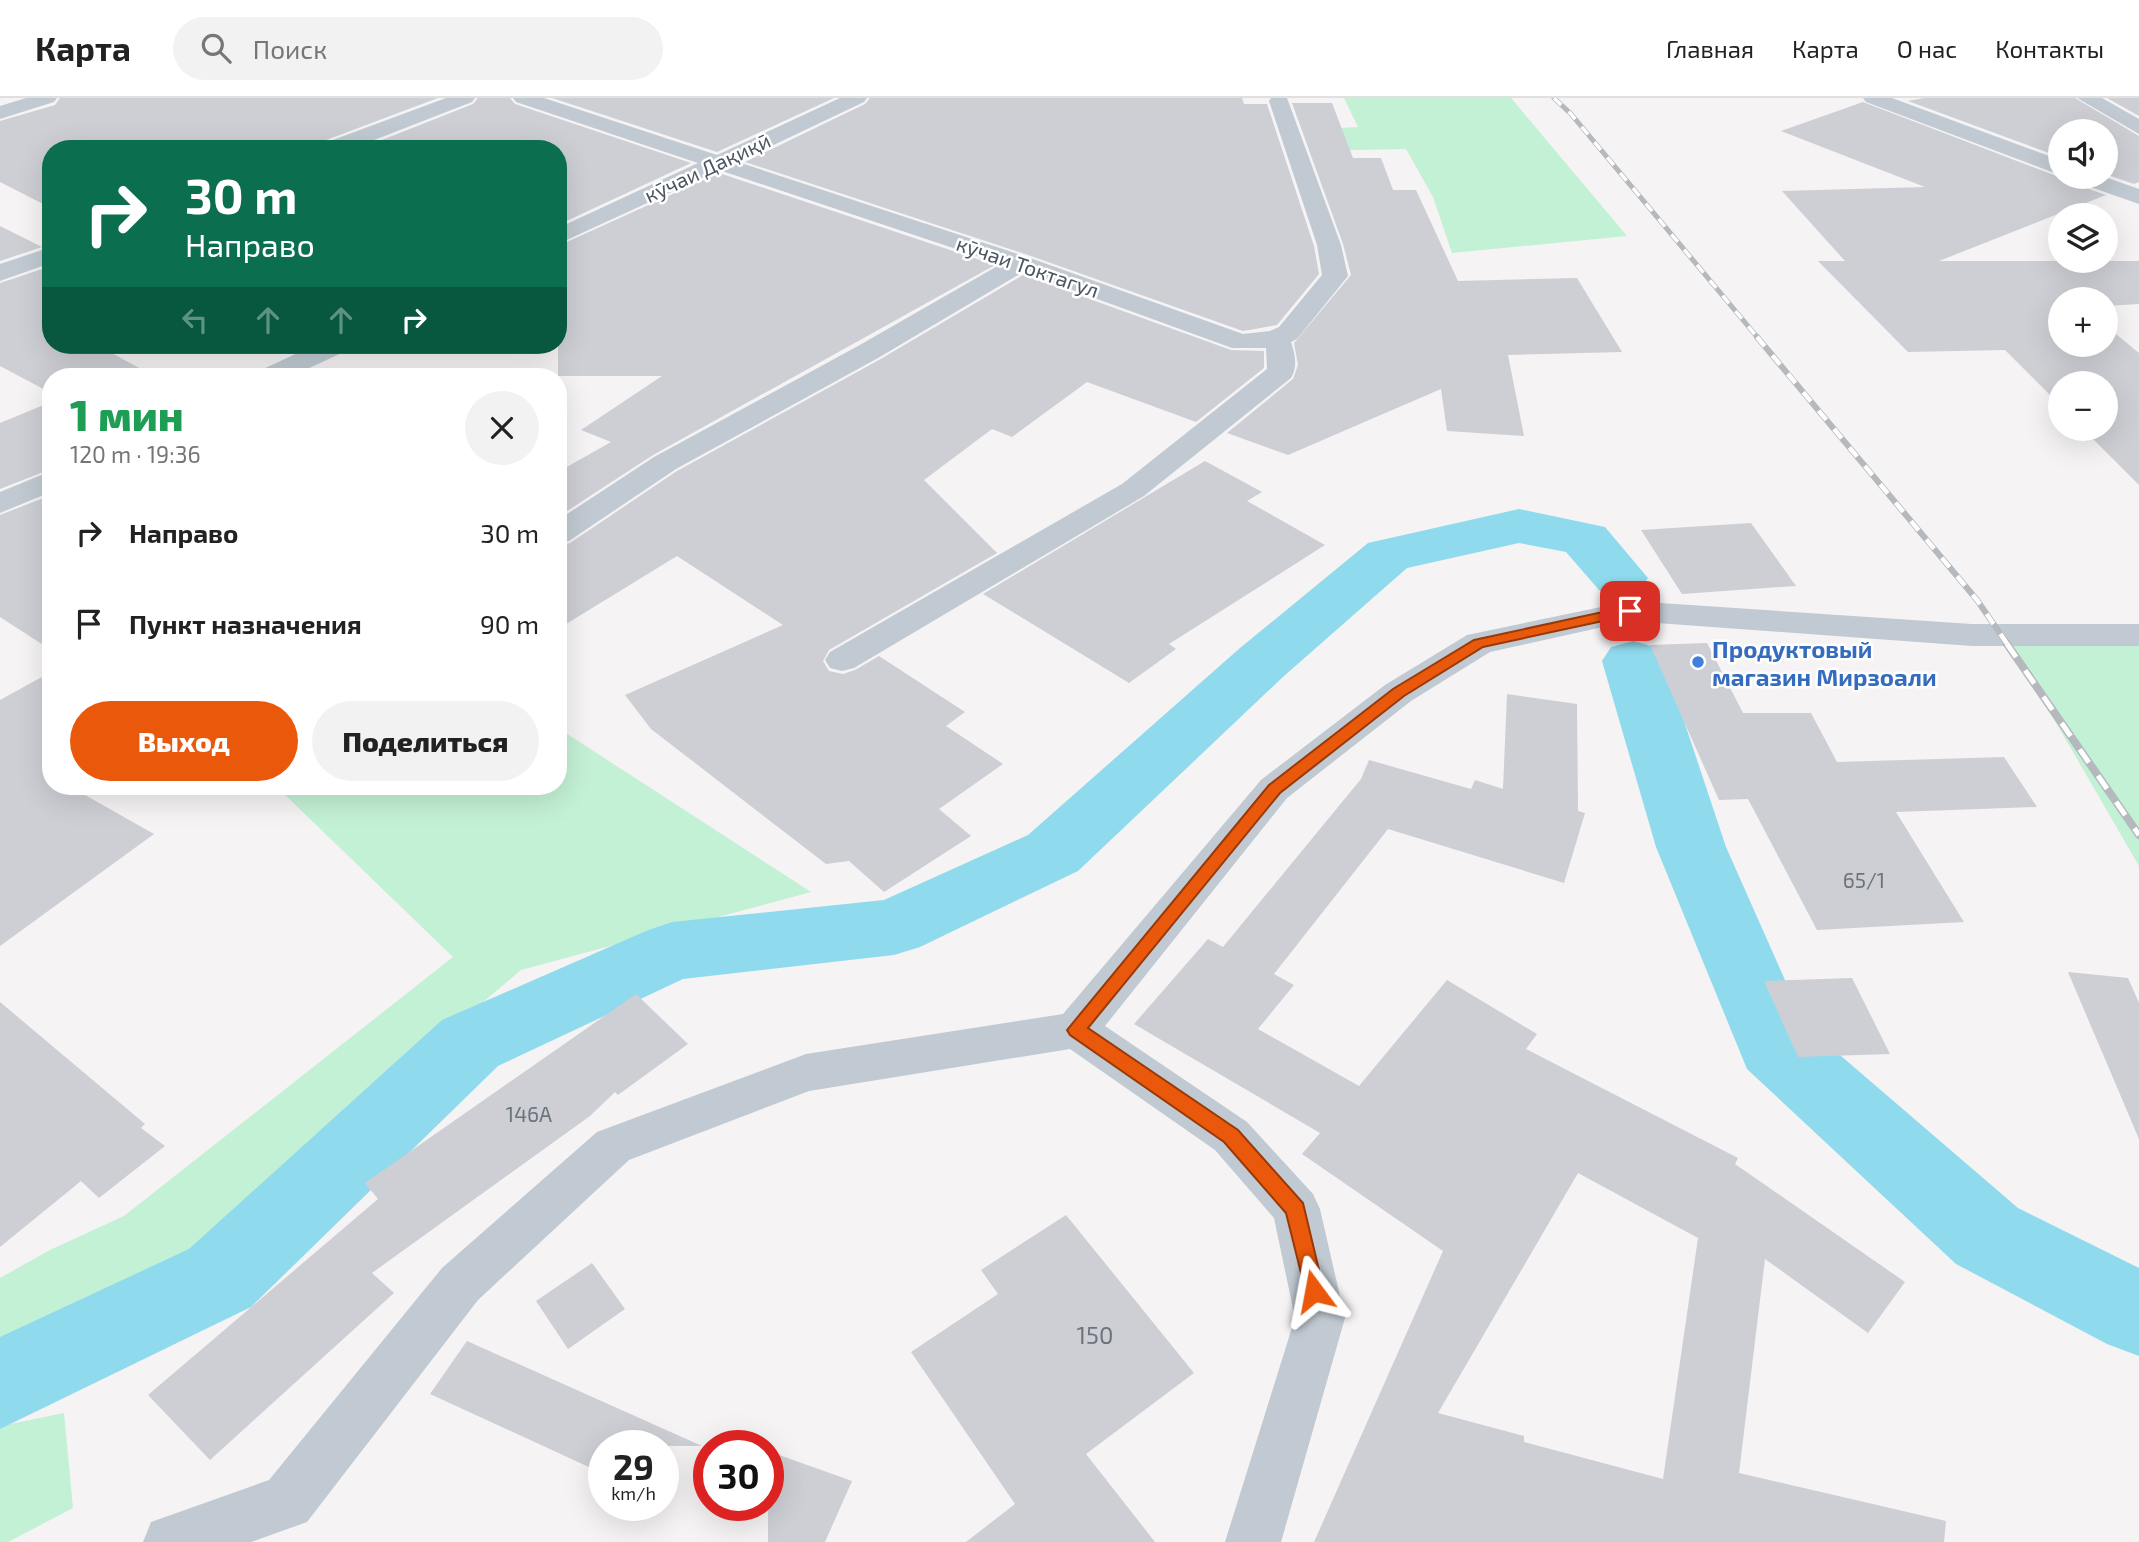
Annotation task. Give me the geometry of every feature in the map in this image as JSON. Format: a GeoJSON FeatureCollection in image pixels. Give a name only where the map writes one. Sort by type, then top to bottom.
{"type":"FeatureCollection","features":[{"type":"Feature","properties":{"kind":"street"},"geometry":{"type":"LineString","coordinates":[[0,113],[47,98]]}},
{"type":"Feature","properties":{"kind":"street"},"geometry":{"type":"LineString","coordinates":[[354,140],[465,98]]}},
{"type":"Feature","properties":{"kind":"street","name":"кӯчаи Токтагул"},"geometry":{"type":"LineString","coordinates":[[523,98],[718,160],[1021,263],[1241,342],[1276,339]]}},
{"type":"Feature","properties":{"kind":"street","name":"кӯчаи Дақиқӣ"},"geometry":{"type":"LineString","coordinates":[[567,233],[718,160],[857,98]]}},
{"type":"Feature","properties":{"kind":"street"},"geometry":{"type":"LineString","coordinates":[[1873,98],[2048,164]]}},
{"type":"Feature","properties":{"kind":"street"},"geometry":{"type":"LineString","coordinates":[[2087,98],[2139,128]]}},
{"type":"Feature","properties":{"kind":"street"},"geometry":{"type":"LineString","coordinates":[[842,660],[1133,491],[1280,372],[1282,354],[1276,339],[1288,333],[1335,276],[1329,245],[1279,102]]}},
{"type":"Feature","properties":{"kind":"street"},"geometry":{"type":"LineString","coordinates":[[2117,189],[2139,197]]}},
{"type":"Feature","properties":{"kind":"street"},"geometry":{"type":"LineString","coordinates":[[0,273],[42,257]]}},
{"type":"Feature","properties":{"kind":"street"},"geometry":{"type":"LineString","coordinates":[[567,528],[665,463],[868,352],[1021,263]]}},
{"type":"Feature","properties":{"kind":"street"},"geometry":{"type":"LineString","coordinates":[[288,368],[317,354]]}},
{"type":"Feature","properties":{"kind":"street"},"geometry":{"type":"LineString","coordinates":[[0,504],[42,485]]}},
{"type":"Feature","properties":{"kind":"street"},"geometry":{"type":"LineString","coordinates":[[170,1542],[287,1503],[460,1284],[613,1146],[806,1073],[1076,1030],[1275,789],[1398,693],[1479,643],[1630,611],[1972,635],[2139,635]]}},
{"type":"Feature","properties":{"kind":"street"},"geometry":{"type":"LineString","coordinates":[[1076,1030],[1231,1136],[1296,1209],[1320,1318],[1253,1542]]}},
{"type":"Feature","properties":{"kind":"green space"},"geometry":{"type":"Polygon","coordinates":[[[1344,98],[1511,98],[1627,236],[1452,253],[1433,197],[1406,149],[1312,151],[1303,130],[1358,127],[1344,98]]]}},
{"type":"Feature","properties":{"kind":"green space"},"geometry":{"type":"Polygon","coordinates":[[[2007,638],[2139,645],[2139,866],[2007,638]]]}},
{"type":"Feature","properties":{"kind":"green space"},"geometry":{"type":"Polygon","coordinates":[[[567,734],[811,892],[521,970],[161,1275],[0,1352],[0,1278],[50,1250],[124,1216],[453,957],[285,795],[567,795],[567,734]]]}},
{"type":"Feature","properties":{"kind":"green space"},"geometry":{"type":"Polygon","coordinates":[[[64,1413],[73,1508],[8,1542],[0,1542],[0,1426],[64,1413]]]}},
{"type":"Feature","properties":{"kind":"building"},"geometry":{"type":"Polygon","coordinates":[[[60,98],[438,98],[326,140],[42,140],[42,203],[0,182],[0,121],[55,105],[60,98]]]}},
{"type":"Feature","properties":{"kind":"building"},"geometry":{"type":"Polygon","coordinates":[[[478,98],[510,98],[515,104],[691,163],[567,221],[567,140],[382,140],[473,104],[478,98]]]}},
{"type":"Feature","properties":{"kind":"building"},"geometry":{"type":"Polygon","coordinates":[[[552,98],[834,98],[717,152],[552,98]]]}},
{"type":"Feature","properties":{"kind":"building"},"geometry":{"type":"Polygon","coordinates":[[[870,98],[1242,98],[1244,104],[1267,104],[1314,246],[1319,274],[1277,325],[1243,331],[1031,256],[745,162],[865,104],[870,98]]]}},
{"type":"Feature","properties":{"kind":"building"},"geometry":{"type":"Polygon","coordinates":[[[1924,98],[2075,98],[2110,119],[2048,119],[2048,153],[1908,101],[1924,98]]]}},
{"type":"Feature","properties":{"kind":"building"},"geometry":{"type":"Polygon","coordinates":[[[2107,98],[2139,98],[2139,116],[2107,98]]]}},
{"type":"Feature","properties":{"kind":"building"},"geometry":{"type":"Polygon","coordinates":[[[1863,102],[2048,173],[2048,189],[2089,189],[2106,195],[2086,203],[2048,203],[2048,218],[1939,261],[2048,261],[2048,273],[2118,273],[2118,261],[2139,261],[2139,304],[2118,305],[2118,287],[2048,287],[2048,357],[2118,357],[2118,336],[2139,353],[2139,485],[2095,441],[2118,441],[2118,371],[2048,371],[2048,393],[2005,350],[1908,352],[1818,261],[1845,261],[1782,191],[1925,187],[1781,131],[1863,102]]]}},
{"type":"Feature","properties":{"kind":"building"},"geometry":{"type":"Polygon","coordinates":[[[1292,103],[1332,103],[1353,158],[1381,158],[1393,190],[1416,190],[1458,281],[1577,278],[1622,352],[1508,355],[1524,436],[1447,431],[1441,389],[1288,455],[1227,433],[1293,379],[1298,365],[1294,343],[1351,275],[1343,244],[1292,103]]]}},
{"type":"Feature","properties":{"kind":"building"},"geometry":{"type":"Polygon","coordinates":[[[2118,124],[2139,136],[2139,182],[2134,184],[2118,178],[2118,124]]]}},
{"type":"Feature","properties":{"kind":"building"},"geometry":{"type":"Polygon","coordinates":[[[719,173],[995,265],[653,455],[567,511],[567,467],[611,442],[581,430],[662,376],[567,376],[567,368],[558,368],[558,354],[567,354],[567,242],[719,173]]]}},
{"type":"Feature","properties":{"kind":"building"},"geometry":{"type":"Polygon","coordinates":[[[0,226],[42,247],[0,261],[0,226]]]}},
{"type":"Feature","properties":{"kind":"building"},"geometry":{"type":"Polygon","coordinates":[[[42,269],[42,354],[114,354],[139,368],[42,368],[42,388],[0,366],[0,283],[42,269]]]}},
{"type":"Feature","properties":{"kind":"building"},"geometry":{"type":"Polygon","coordinates":[[[1023,275],[1231,350],[1264,351],[1264,368],[1196,422],[1087,382],[1012,437],[992,429],[924,480],[997,553],[829,650],[823,661],[829,671],[843,674],[879,656],[965,712],[946,726],[1003,764],[939,809],[971,836],[884,892],[849,861],[826,864],[651,729],[625,695],[783,625],[677,556],[567,623],[567,544],[677,471],[879,360],[1023,275]]]}},
{"type":"Feature","properties":{"kind":"building"},"geometry":{"type":"Polygon","coordinates":[[[42,406],[42,473],[0,489],[0,423],[42,406]]]}},
{"type":"Feature","properties":{"kind":"building"},"geometry":{"type":"Polygon","coordinates":[[[1205,461],[1262,492],[1247,501],[1325,545],[1169,644],[1176,649],[1129,683],[983,594],[1205,461]]]}},
{"type":"Feature","properties":{"kind":"building"},"geometry":{"type":"Polygon","coordinates":[[[42,499],[42,644],[0,617],[0,515],[42,499]]]}},
{"type":"Feature","properties":{"kind":"building"},"geometry":{"type":"Polygon","coordinates":[[[1751,523],[1796,586],[1682,594],[1641,530],[1751,523]]]}},
{"type":"Feature","properties":{"kind":"building"},"geometry":{"type":"Polygon","coordinates":[[[1707,643],[1743,713],[1811,713],[1837,762],[2004,757],[2037,807],[1896,812],[1964,922],[1817,930],[1748,799],[1719,800],[1650,645],[1707,643]]]}},
{"type":"Feature","properties":{"kind":"building"},"geometry":{"type":"Polygon","coordinates":[[[42,677],[42,795],[85,795],[154,834],[0,946],[0,700],[42,677]]]}},
{"type":"Feature","properties":{"kind":"building"},"geometry":{"type":"Polygon","coordinates":[[[1507,694],[1577,704],[1578,811],[1585,813],[1564,883],[1388,829],[1274,974],[1294,985],[1258,1029],[1359,1086],[1447,980],[1537,1034],[1526,1049],[1738,1158],[1735,1164],[1905,1282],[1868,1333],[1765,1259],[1739,1473],[1946,1521],[1944,1542],[1314,1542],[1443,1251],[1302,1154],[1320,1133],[1134,1024],[1208,939],[1223,947],[1361,779],[1369,760],[1471,789],[1475,780],[1503,789],[1507,694]],[[1578,1173],[1438,1413],[1524,1436],[1524,1442],[1663,1479],[1698,1238],[1578,1173]]]}},
{"type":"Feature","properties":{"kind":"building"},"geometry":{"type":"Polygon","coordinates":[[[2068,972],[2128,978],[2139,1003],[2139,1139],[2068,972]]]}},
{"type":"Feature","properties":{"kind":"building"},"geometry":{"type":"Polygon","coordinates":[[[1852,978],[1890,1054],[1798,1057],[1764,981],[1852,978]]]}},
{"type":"Feature","properties":{"kind":"building"},"geometry":{"type":"Polygon","coordinates":[[[636,994],[688,1044],[618,1095],[615,1092],[590,1116],[372,1273],[394,1293],[210,1460],[148,1395],[378,1199],[365,1183],[636,994]]]}},
{"type":"Feature","properties":{"kind":"building"},"geometry":{"type":"Polygon","coordinates":[[[0,1002],[145,1124],[141,1128],[165,1146],[99,1198],[81,1181],[0,1247],[0,1002]]]}},
{"type":"Feature","properties":{"kind":"building"},"geometry":{"type":"Polygon","coordinates":[[[1066,1215],[1194,1373],[1086,1454],[1155,1542],[966,1542],[1015,1504],[911,1352],[998,1294],[981,1270],[1066,1215]]]}},
{"type":"Feature","properties":{"kind":"building"},"geometry":{"type":"Polygon","coordinates":[[[592,1263],[625,1309],[568,1349],[536,1301],[592,1263]]]}},
{"type":"Feature","properties":{"kind":"building"},"geometry":{"type":"Polygon","coordinates":[[[467,1341],[666,1430],[588,1430],[588,1467],[430,1394],[467,1341]]]}},
{"type":"Feature","properties":{"kind":"building"},"geometry":{"type":"Polygon","coordinates":[[[679,1436],[693,1442],[693,1446],[679,1446],[679,1436]]]}},
{"type":"Feature","properties":{"kind":"building"},"geometry":{"type":"Polygon","coordinates":[[[784,1457],[852,1481],[825,1542],[768,1542],[768,1521],[784,1521],[784,1457]]]}},
{"type":"Feature","properties":{"kind":"waterway"},"geometry":{"type":"LineString","coordinates":[[0,1384],[220,1278],[470,1043],[672,951],[894,927],[1053,853],[1262,662],[1388,555],[1519,526],[1585,539],[1619,578]]}},
{"type":"Feature","properties":{"kind":"waterway"},"geometry":{"type":"LineString","coordinates":[[1633,661],[1691,847],[1775,1046],[1987,1236],[2139,1314]]}},
{"type":"Feature","properties":{"kind":"railway"},"geometry":{"type":"LineString","coordinates":[[1554,98],[1571,114],[1758,338]]}},
{"type":"Feature","properties":{"kind":"railway"},"geometry":{"type":"LineString","coordinates":[[1757,337],[1977,600],[2008,645]]}},
{"type":"Feature","properties":{"kind":"railway"},"geometry":{"type":"LineString","coordinates":[[2007,644],[2139,835]]}},
{"type":"Feature","properties":{"kind":"place","name":"Продуктовый магазин Мирзоали"},"geometry":{"type":"Point","coordinates":[1698,662]}},
{"type":"Feature","properties":{"kind":"route"},"geometry":{"type":"LineString","coordinates":[[1314,1291],[1296,1209],[1231,1136],[1076,1030],[1275,789],[1398,693],[1479,643],[1630,611]]}}]}
